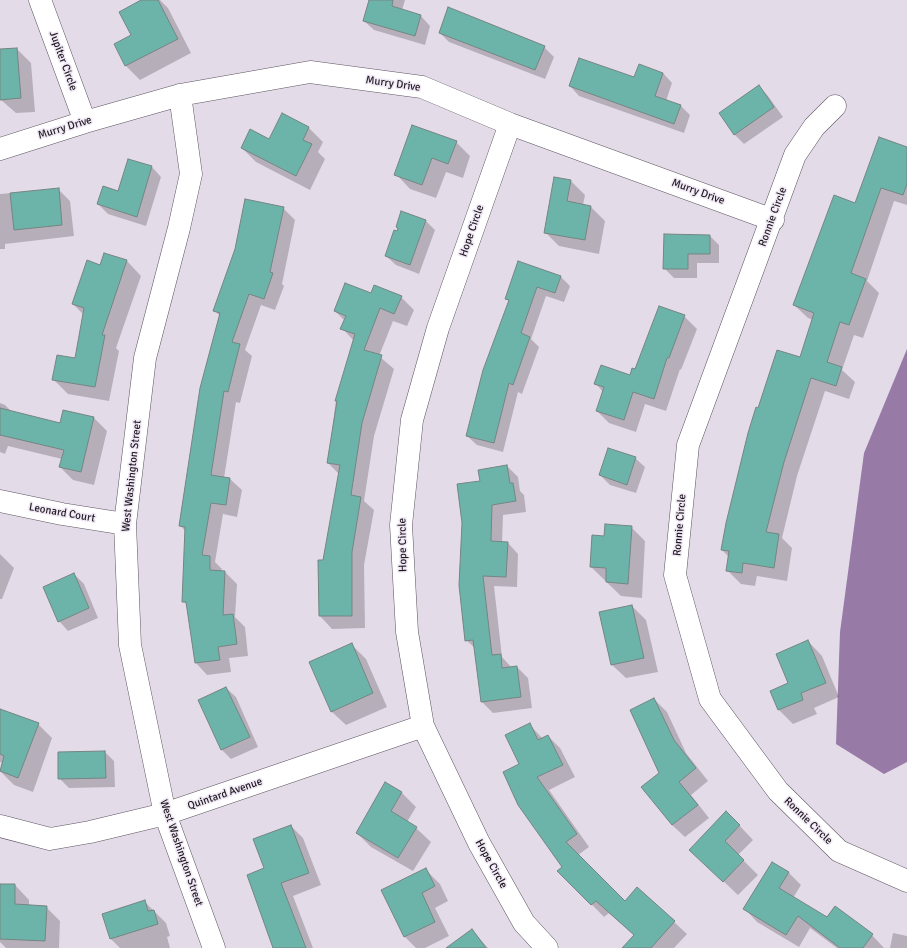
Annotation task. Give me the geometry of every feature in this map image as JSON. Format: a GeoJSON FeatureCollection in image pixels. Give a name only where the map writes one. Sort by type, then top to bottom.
{"type":"FeatureCollection","features":[{"type":"Feature","properties":{"kind":"street","name":"Jupiter Circle"},"geometry":{"type":"LineString","coordinates":[[40,0],[85,122]]}},
{"type":"Feature","properties":{"kind":"street","name":"Murry Drive"},"geometry":{"type":"LineString","coordinates":[[0,148],[180,95],[310,72],[422,87],[510,124],[773,220]]}},
{"type":"Feature","properties":{"kind":"street","name":"West Washington Street"},"geometry":{"type":"LineString","coordinates":[[180,95],[191,174],[179,228],[145,358],[125,524],[130,645],[165,814],[214,948]]}},
{"type":"Feature","properties":{"kind":"street","name":"Ronnie Circle"},"geometry":{"type":"LineString","coordinates":[[835,106],[814,127],[795,156],[773,220],[688,446],[675,575],[710,699],[778,791],[839,850],[907,881]]}},
{"type":"Feature","properties":{"kind":"street","name":"Hope Circle"},"geometry":{"type":"LineString","coordinates":[[510,124],[438,328],[412,420],[401,525],[407,632],[423,726],[491,863],[524,923],[547,948]]}},
{"type":"Feature","properties":{"kind":"street","name":"Leonard Court"},"geometry":{"type":"LineString","coordinates":[[0,501],[62,514],[125,524]]}},
{"type":"Feature","properties":{"kind":"street","name":"Quintard Avenue"},"geometry":{"type":"LineString","coordinates":[[0,826],[50,839],[90,832],[165,814],[423,726]]}},
{"type":"Feature","properties":{"kind":"shaded area"},"geometry":{"type":"Polygon","coordinates":[[[907,349],[907,762],[884,774],[836,744],[840,632],[864,453],[907,349]]]}},
{"type":"Feature","properties":{"kind":"building"},"geometry":{"type":"Polygon","coordinates":[[[141,0],[158,0],[178,39],[125,66],[114,44],[131,35],[119,12],[141,0]]]}},
{"type":"Feature","properties":{"kind":"building"},"geometry":{"type":"Polygon","coordinates":[[[369,0],[393,0],[392,6],[421,15],[415,36],[363,21],[369,0]]]}},
{"type":"Feature","properties":{"kind":"building"},"geometry":{"type":"Polygon","coordinates":[[[448,7],[545,46],[535,70],[439,33],[448,7]]]}},
{"type":"Feature","properties":{"kind":"building"},"geometry":{"type":"Polygon","coordinates":[[[17,48],[21,98],[0,100],[0,49],[17,48]]]}},
{"type":"Feature","properties":{"kind":"building"},"geometry":{"type":"Polygon","coordinates":[[[579,58],[634,77],[639,64],[663,73],[655,96],[681,105],[674,124],[569,86],[579,58]]]}},
{"type":"Feature","properties":{"kind":"building"},"geometry":{"type":"Polygon","coordinates":[[[759,85],[774,107],[734,135],[719,113],[759,85]]]}},
{"type":"Feature","properties":{"kind":"building"},"geometry":{"type":"Polygon","coordinates":[[[282,113],[309,127],[303,140],[312,144],[296,176],[241,148],[250,129],[269,139],[282,113]]]}},
{"type":"Feature","properties":{"kind":"building"},"geometry":{"type":"Polygon","coordinates":[[[412,125],[457,141],[448,164],[432,158],[422,185],[394,175],[412,125]]]}},
{"type":"Feature","properties":{"kind":"building"},"geometry":{"type":"Polygon","coordinates":[[[879,137],[907,147],[907,184],[903,195],[881,188],[851,273],[866,279],[849,325],[840,322],[827,362],[842,367],[836,386],[811,378],[784,462],[766,532],[779,534],[774,568],[743,563],[742,573],[726,571],[729,551],[721,550],[748,433],[756,407],[758,408],[777,350],[800,357],[814,313],[793,305],[834,195],[855,203],[879,137]]]}},
{"type":"Feature","properties":{"kind":"building"},"geometry":{"type":"Polygon","coordinates":[[[128,159],[152,166],[137,217],[97,204],[103,186],[118,191],[128,159]]]}},
{"type":"Feature","properties":{"kind":"building"},"geometry":{"type":"Polygon","coordinates":[[[554,177],[571,180],[567,201],[591,206],[585,240],[544,233],[554,177]]]}},
{"type":"Feature","properties":{"kind":"building"},"geometry":{"type":"Polygon","coordinates":[[[59,188],[62,225],[14,230],[10,193],[59,188]]]}},
{"type":"Feature","properties":{"kind":"building"},"geometry":{"type":"Polygon","coordinates":[[[245,199],[284,207],[270,272],[273,273],[264,299],[249,294],[232,342],[240,344],[228,392],[224,391],[211,475],[230,478],[226,505],[211,503],[202,555],[210,556],[210,570],[225,571],[223,615],[233,614],[237,644],[218,647],[220,660],[195,663],[186,602],[182,602],[185,527],[179,526],[200,388],[220,313],[213,311],[235,249],[245,199]]]}},
{"type":"Feature","properties":{"kind":"building"},"geometry":{"type":"Polygon","coordinates":[[[401,211],[426,220],[410,265],[385,256],[394,230],[397,231],[398,228],[396,227],[401,211]]]}},
{"type":"Feature","properties":{"kind":"building"},"geometry":{"type":"Polygon","coordinates":[[[664,234],[710,235],[710,254],[688,254],[688,269],[663,269],[664,234]]]}},
{"type":"Feature","properties":{"kind":"building"},"geometry":{"type":"Polygon","coordinates":[[[104,253],[127,260],[102,335],[105,335],[95,387],[52,380],[57,355],[75,358],[84,308],[72,304],[87,260],[100,265],[104,253]]]}},
{"type":"Feature","properties":{"kind":"building"},"geometry":{"type":"Polygon","coordinates":[[[518,261],[561,276],[555,293],[537,287],[521,333],[530,337],[513,385],[509,383],[494,443],[466,436],[483,370],[509,300],[505,299],[518,261]]]}},
{"type":"Feature","properties":{"kind":"building"},"geometry":{"type":"Polygon","coordinates":[[[345,283],[371,293],[374,285],[402,296],[394,314],[380,308],[364,350],[382,355],[362,423],[351,495],[361,497],[352,552],[352,616],[319,616],[318,560],[323,560],[340,465],[327,463],[337,401],[335,401],[355,334],[340,329],[346,316],[334,311],[345,283]]]}},
{"type":"Feature","properties":{"kind":"building"},"geometry":{"type":"Polygon","coordinates":[[[659,306],[685,315],[669,358],[667,358],[654,399],[633,392],[624,420],[596,411],[604,387],[594,384],[601,365],[630,375],[632,368],[635,369],[659,306]]]}},
{"type":"Feature","properties":{"kind":"building"},"geometry":{"type":"Polygon","coordinates":[[[0,408],[60,423],[63,410],[94,417],[81,472],[59,467],[64,450],[0,435],[0,408]]]}},
{"type":"Feature","properties":{"kind":"building"},"geometry":{"type":"Polygon","coordinates":[[[608,448],[636,457],[627,485],[599,475],[608,448]]]}},
{"type":"Feature","properties":{"kind":"building"},"geometry":{"type":"Polygon","coordinates":[[[507,465],[510,483],[513,483],[516,501],[492,505],[491,541],[508,542],[506,577],[483,576],[492,655],[501,654],[502,668],[517,666],[521,697],[481,702],[473,640],[465,641],[459,585],[462,523],[457,484],[480,481],[478,470],[507,465]]]}},
{"type":"Feature","properties":{"kind":"building"},"geometry":{"type":"Polygon","coordinates":[[[605,524],[632,526],[628,584],[606,582],[606,568],[590,567],[592,535],[604,536],[605,524]]]}},
{"type":"Feature","properties":{"kind":"building"},"geometry":{"type":"Polygon","coordinates":[[[74,573],[89,608],[58,622],[43,587],[74,573]]]}},
{"type":"Feature","properties":{"kind":"building"},"geometry":{"type":"Polygon","coordinates":[[[632,605],[644,658],[611,665],[599,612],[632,605]]]}},
{"type":"Feature","properties":{"kind":"building"},"geometry":{"type":"Polygon","coordinates":[[[808,640],[826,683],[801,693],[803,700],[778,710],[770,691],[788,683],[776,654],[808,640]]]}},
{"type":"Feature","properties":{"kind":"building"},"geometry":{"type":"Polygon","coordinates":[[[352,643],[373,693],[331,712],[309,662],[352,643]]]}},
{"type":"Feature","properties":{"kind":"building"},"geometry":{"type":"Polygon","coordinates":[[[226,687],[250,737],[221,750],[198,700],[226,687]]]}},
{"type":"Feature","properties":{"kind":"building"},"geometry":{"type":"Polygon","coordinates":[[[654,698],[674,740],[696,768],[679,782],[698,805],[672,825],[641,787],[659,773],[630,710],[654,698]]]}},
{"type":"Feature","properties":{"kind":"building"},"geometry":{"type":"Polygon","coordinates":[[[0,709],[39,723],[18,778],[0,771],[4,756],[0,754],[0,709]]]}},
{"type":"Feature","properties":{"kind":"building"},"geometry":{"type":"Polygon","coordinates":[[[530,723],[538,740],[548,735],[563,765],[537,777],[577,834],[566,842],[625,901],[637,887],[675,921],[651,948],[622,948],[634,935],[596,901],[591,905],[557,871],[562,867],[518,805],[503,772],[519,764],[505,735],[530,723]]]}},
{"type":"Feature","properties":{"kind":"building"},"geometry":{"type":"Polygon","coordinates":[[[105,751],[106,778],[58,779],[58,752],[105,751]]]}},
{"type":"Feature","properties":{"kind":"building"},"geometry":{"type":"Polygon","coordinates":[[[385,782],[402,792],[391,811],[417,827],[398,858],[356,833],[385,782]]]}},
{"type":"Feature","properties":{"kind":"building"},"geometry":{"type":"Polygon","coordinates":[[[726,811],[740,825],[725,841],[744,860],[723,882],[689,850],[726,811]]]}},
{"type":"Feature","properties":{"kind":"building"},"geometry":{"type":"Polygon","coordinates":[[[291,825],[309,873],[281,883],[306,948],[273,948],[247,875],[264,868],[253,839],[291,825]]]}},
{"type":"Feature","properties":{"kind":"building"},"geometry":{"type":"Polygon","coordinates":[[[772,862],[789,872],[779,888],[827,917],[835,906],[873,934],[863,948],[840,948],[798,916],[786,935],[743,909],[772,862]]]}},
{"type":"Feature","properties":{"kind":"building"},"geometry":{"type":"Polygon","coordinates":[[[426,868],[435,886],[422,893],[435,922],[404,937],[381,890],[426,868]]]}},
{"type":"Feature","properties":{"kind":"building"},"geometry":{"type":"Polygon","coordinates":[[[0,884],[15,884],[15,904],[47,906],[45,941],[0,939],[0,884]]]}},
{"type":"Feature","properties":{"kind":"building"},"geometry":{"type":"Polygon","coordinates":[[[145,900],[148,911],[154,910],[158,924],[110,939],[102,914],[145,900]]]}},
{"type":"Feature","properties":{"kind":"building"},"geometry":{"type":"Polygon","coordinates":[[[472,929],[486,948],[446,948],[472,929]]]}}]}
